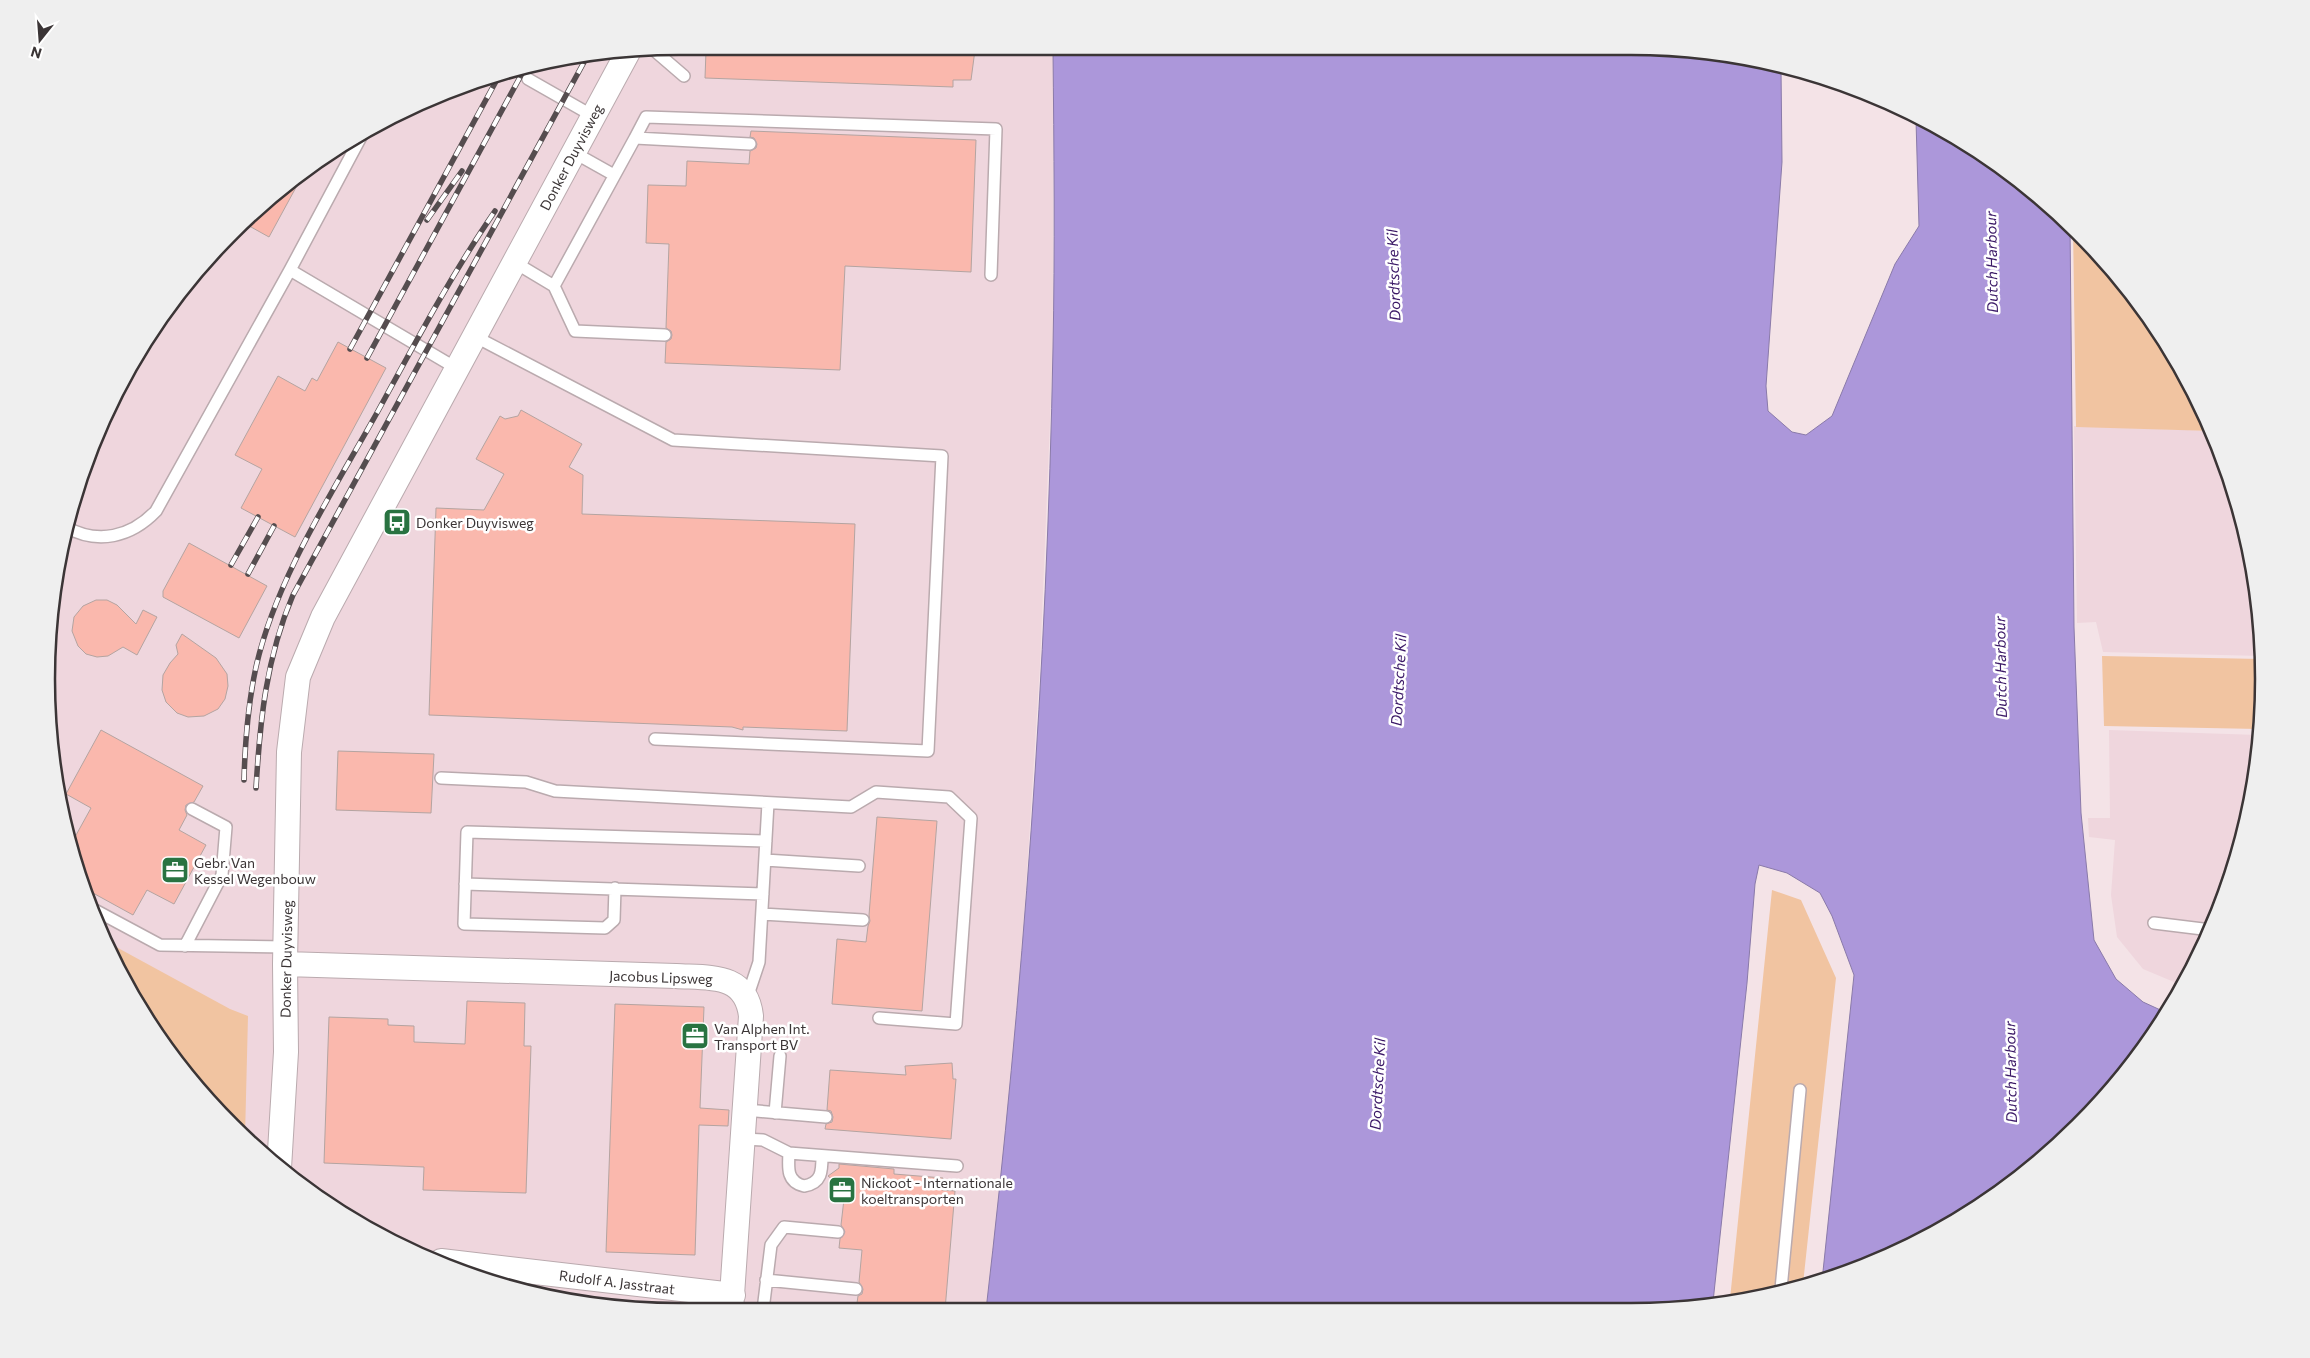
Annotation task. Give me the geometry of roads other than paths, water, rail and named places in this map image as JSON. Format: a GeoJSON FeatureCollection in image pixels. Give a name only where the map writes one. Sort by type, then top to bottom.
{"type":"FeatureCollection","features":[{"type":"Feature","properties":{"kind":"street","name":"Donker Duyvisweg"},"geometry":{"type":"LineString","coordinates":[[280,1158],[286,1052],[285,956],[289,752],[298,677],[323,617],[625,57]]}},
{"type":"Feature","properties":{"kind":"street","name":"Jacobus Lipsweg"},"geometry":{"type":"LineString","coordinates":[[285,956],[717,978],[734,984],[747,998]]}},
{"type":"Feature","properties":{"kind":"street"},"geometry":{"type":"LineString","coordinates":[[732,1303],[752,1016],[747,998]]}},
{"type":"Feature","properties":{"kind":"street","name":"Rudolf A. Jasstraat"},"geometry":{"type":"LineString","coordinates":[[462,1264],[732,1303]]}},
{"type":"Feature","properties":{"kind":"lane"},"geometry":{"type":"LineString","coordinates":[[660,55],[684,76]]}},
{"type":"Feature","properties":{"kind":"lane"},"geometry":{"type":"LineString","coordinates":[[528,79],[593,116]]}},
{"type":"Feature","properties":{"kind":"lane"},"geometry":{"type":"LineString","coordinates":[[554,286],[646,117],[996,129],[991,275]]}},
{"type":"Feature","properties":{"kind":"lane"},"geometry":{"type":"LineString","coordinates":[[635,138],[750,144]]}},
{"type":"Feature","properties":{"kind":"lane"},"geometry":{"type":"LineString","coordinates":[[73,530],[92,537],[114,537],[137,528],[156,511],[290,270],[357,145]]}},
{"type":"Feature","properties":{"kind":"lane"},"geometry":{"type":"LineString","coordinates":[[573,152],[614,175]]}},
{"type":"Feature","properties":{"kind":"lane"},"geometry":{"type":"LineString","coordinates":[[514,262],[554,286],[574,331],[665,335]]}},
{"type":"Feature","properties":{"kind":"lane"},"geometry":{"type":"LineString","coordinates":[[290,270],[456,368]]}},
{"type":"Feature","properties":{"kind":"lane"},"geometry":{"type":"LineString","coordinates":[[474,336],[673,440],[942,456],[928,751],[655,739]]}},
{"type":"Feature","properties":{"kind":"lane"},"geometry":{"type":"LineString","coordinates":[[441,778],[526,782],[555,791],[851,807],[876,792],[949,797],[971,818],[956,1024],[879,1018]]}},
{"type":"Feature","properties":{"kind":"lane"},"geometry":{"type":"LineString","coordinates":[[747,998],[759,962],[768,803]]}},
{"type":"Feature","properties":{"kind":"lane"},"geometry":{"type":"LineString","coordinates":[[185,946],[222,876],[226,828],[192,809]]}},
{"type":"Feature","properties":{"kind":"lane"},"geometry":{"type":"LineString","coordinates":[[615,888],[614,920],[605,928],[464,924],[467,832],[766,841]]}},
{"type":"Feature","properties":{"kind":"lane"},"geometry":{"type":"LineString","coordinates":[[765,860],[859,866]]}},
{"type":"Feature","properties":{"kind":"lane"},"geometry":{"type":"LineString","coordinates":[[465,884],[763,894]]}},
{"type":"Feature","properties":{"kind":"lane"},"geometry":{"type":"LineString","coordinates":[[100,913],[160,945],[285,956]]}},
{"type":"Feature","properties":{"kind":"lane"},"geometry":{"type":"LineString","coordinates":[[762,914],[863,920]]}},
{"type":"Feature","properties":{"kind":"lane"},"geometry":{"type":"LineString","coordinates":[[2154,923],[2203,929]]}},
{"type":"Feature","properties":{"kind":"lane"},"geometry":{"type":"LineString","coordinates":[[775,1113],[780,1056]]}},
{"type":"Feature","properties":{"kind":"lane"},"geometry":{"type":"LineString","coordinates":[[1781,1285],[1800,1090]]}},
{"type":"Feature","properties":{"kind":"lane"},"geometry":{"type":"LineString","coordinates":[[745,1110],[826,1117]]}},
{"type":"Feature","properties":{"kind":"lane"},"geometry":{"type":"LineString","coordinates":[[744,1139],[763,1140],[789,1153],[957,1166]]}},
{"type":"Feature","properties":{"kind":"lane"},"geometry":{"type":"LineString","coordinates":[[789,1153],[789,1176],[793,1181],[804,1186],[816,1182],[820,1178],[822,1156]]}},
{"type":"Feature","properties":{"kind":"lane"},"geometry":{"type":"LineString","coordinates":[[764,1303],[771,1245],[784,1227],[838,1232]]}},
{"type":"Feature","properties":{"kind":"lane"},"geometry":{"type":"LineString","coordinates":[[766,1280],[856,1289]]}},
{"type":"Feature","properties":{"kind":"water"},"geometry":{"type":"Polygon","coordinates":[[[1053,55],[1672,56],[1712,60],[1781,73],[1782,162],[1766,386],[1768,411],[1792,432],[1806,435],[1832,416],[1895,264],[1919,226],[1916,124],[1978,160],[2011,184],[2070,236],[2074,627],[2081,813],[2094,940],[2116,979],[2143,1002],[2160,1010],[2126,1059],[2072,1120],[2011,1174],[1978,1198],[1907,1239],[1870,1256],[1823,1273],[1854,975],[1832,916],[1820,893],[1787,873],[1759,865],[1755,884],[1747,983],[1713,1298],[1672,1302],[1631,1303],[987,1303],[1022,950],[1039,710],[1050,469],[1054,236],[1053,55]]]}},
{"type":"Feature","properties":{"kind":"railway"},"geometry":{"type":"LineString","coordinates":[[256,788],[262,714],[270,666],[276,642],[293,595],[584,62]]}},
{"type":"Feature","properties":{"kind":"railway"},"geometry":{"type":"LineString","coordinates":[[367,358],[521,75]]}},
{"type":"Feature","properties":{"kind":"railway"},"geometry":{"type":"LineString","coordinates":[[350,349],[495,83]]}},
{"type":"Feature","properties":{"kind":"railway"},"geometry":{"type":"LineString","coordinates":[[427,220],[462,171]]}},
{"type":"Feature","properties":{"kind":"railway"},"geometry":{"type":"LineString","coordinates":[[244,780],[247,723],[256,667],[277,601],[325,503],[463,260],[495,211]]}},
{"type":"Feature","properties":{"kind":"railway"},"geometry":{"type":"LineString","coordinates":[[231,565],[258,517]]}},
{"type":"Feature","properties":{"kind":"railway"},"geometry":{"type":"LineString","coordinates":[[248,574],[274,526]]}},
{"type":"Feature","properties":{"kind":"place","name":"Donker Duyvisweg"},"geometry":{"type":"Point","coordinates":[397,522]}},
{"type":"Feature","properties":{"kind":"place","name":"Gebr. Van Kessel Wegenbouw"},"geometry":{"type":"Point","coordinates":[175,870]}},
{"type":"Feature","properties":{"kind":"place","name":"Van Alphen Int. Transport BV"},"geometry":{"type":"Point","coordinates":[695,1036]}},
{"type":"Feature","properties":{"kind":"place","name":"Nickoot - Internationale koeltransporten"},"geometry":{"type":"Point","coordinates":[842,1190]}},
{"type":"Feature","properties":{"kind":"water label","name":"Dutch Harbour"},"geometry":{"type":"Point","coordinates":[1991,262]}},
{"type":"Feature","properties":{"kind":"water label","name":"Dordtsche Kil"},"geometry":{"type":"Point","coordinates":[1393,275]}},
{"type":"Feature","properties":{"kind":"water label","name":"Dutch Harbour"},"geometry":{"type":"Point","coordinates":[2000,667]}},
{"type":"Feature","properties":{"kind":"water label","name":"Dordtsche Kil"},"geometry":{"type":"Point","coordinates":[1398,680]}},
{"type":"Feature","properties":{"kind":"water label","name":"Dutch Harbour"},"geometry":{"type":"Point","coordinates":[2010,1072]}},
{"type":"Feature","properties":{"kind":"water label","name":"Dordtsche Kil"},"geometry":{"type":"Point","coordinates":[1377,1084]}}]}
